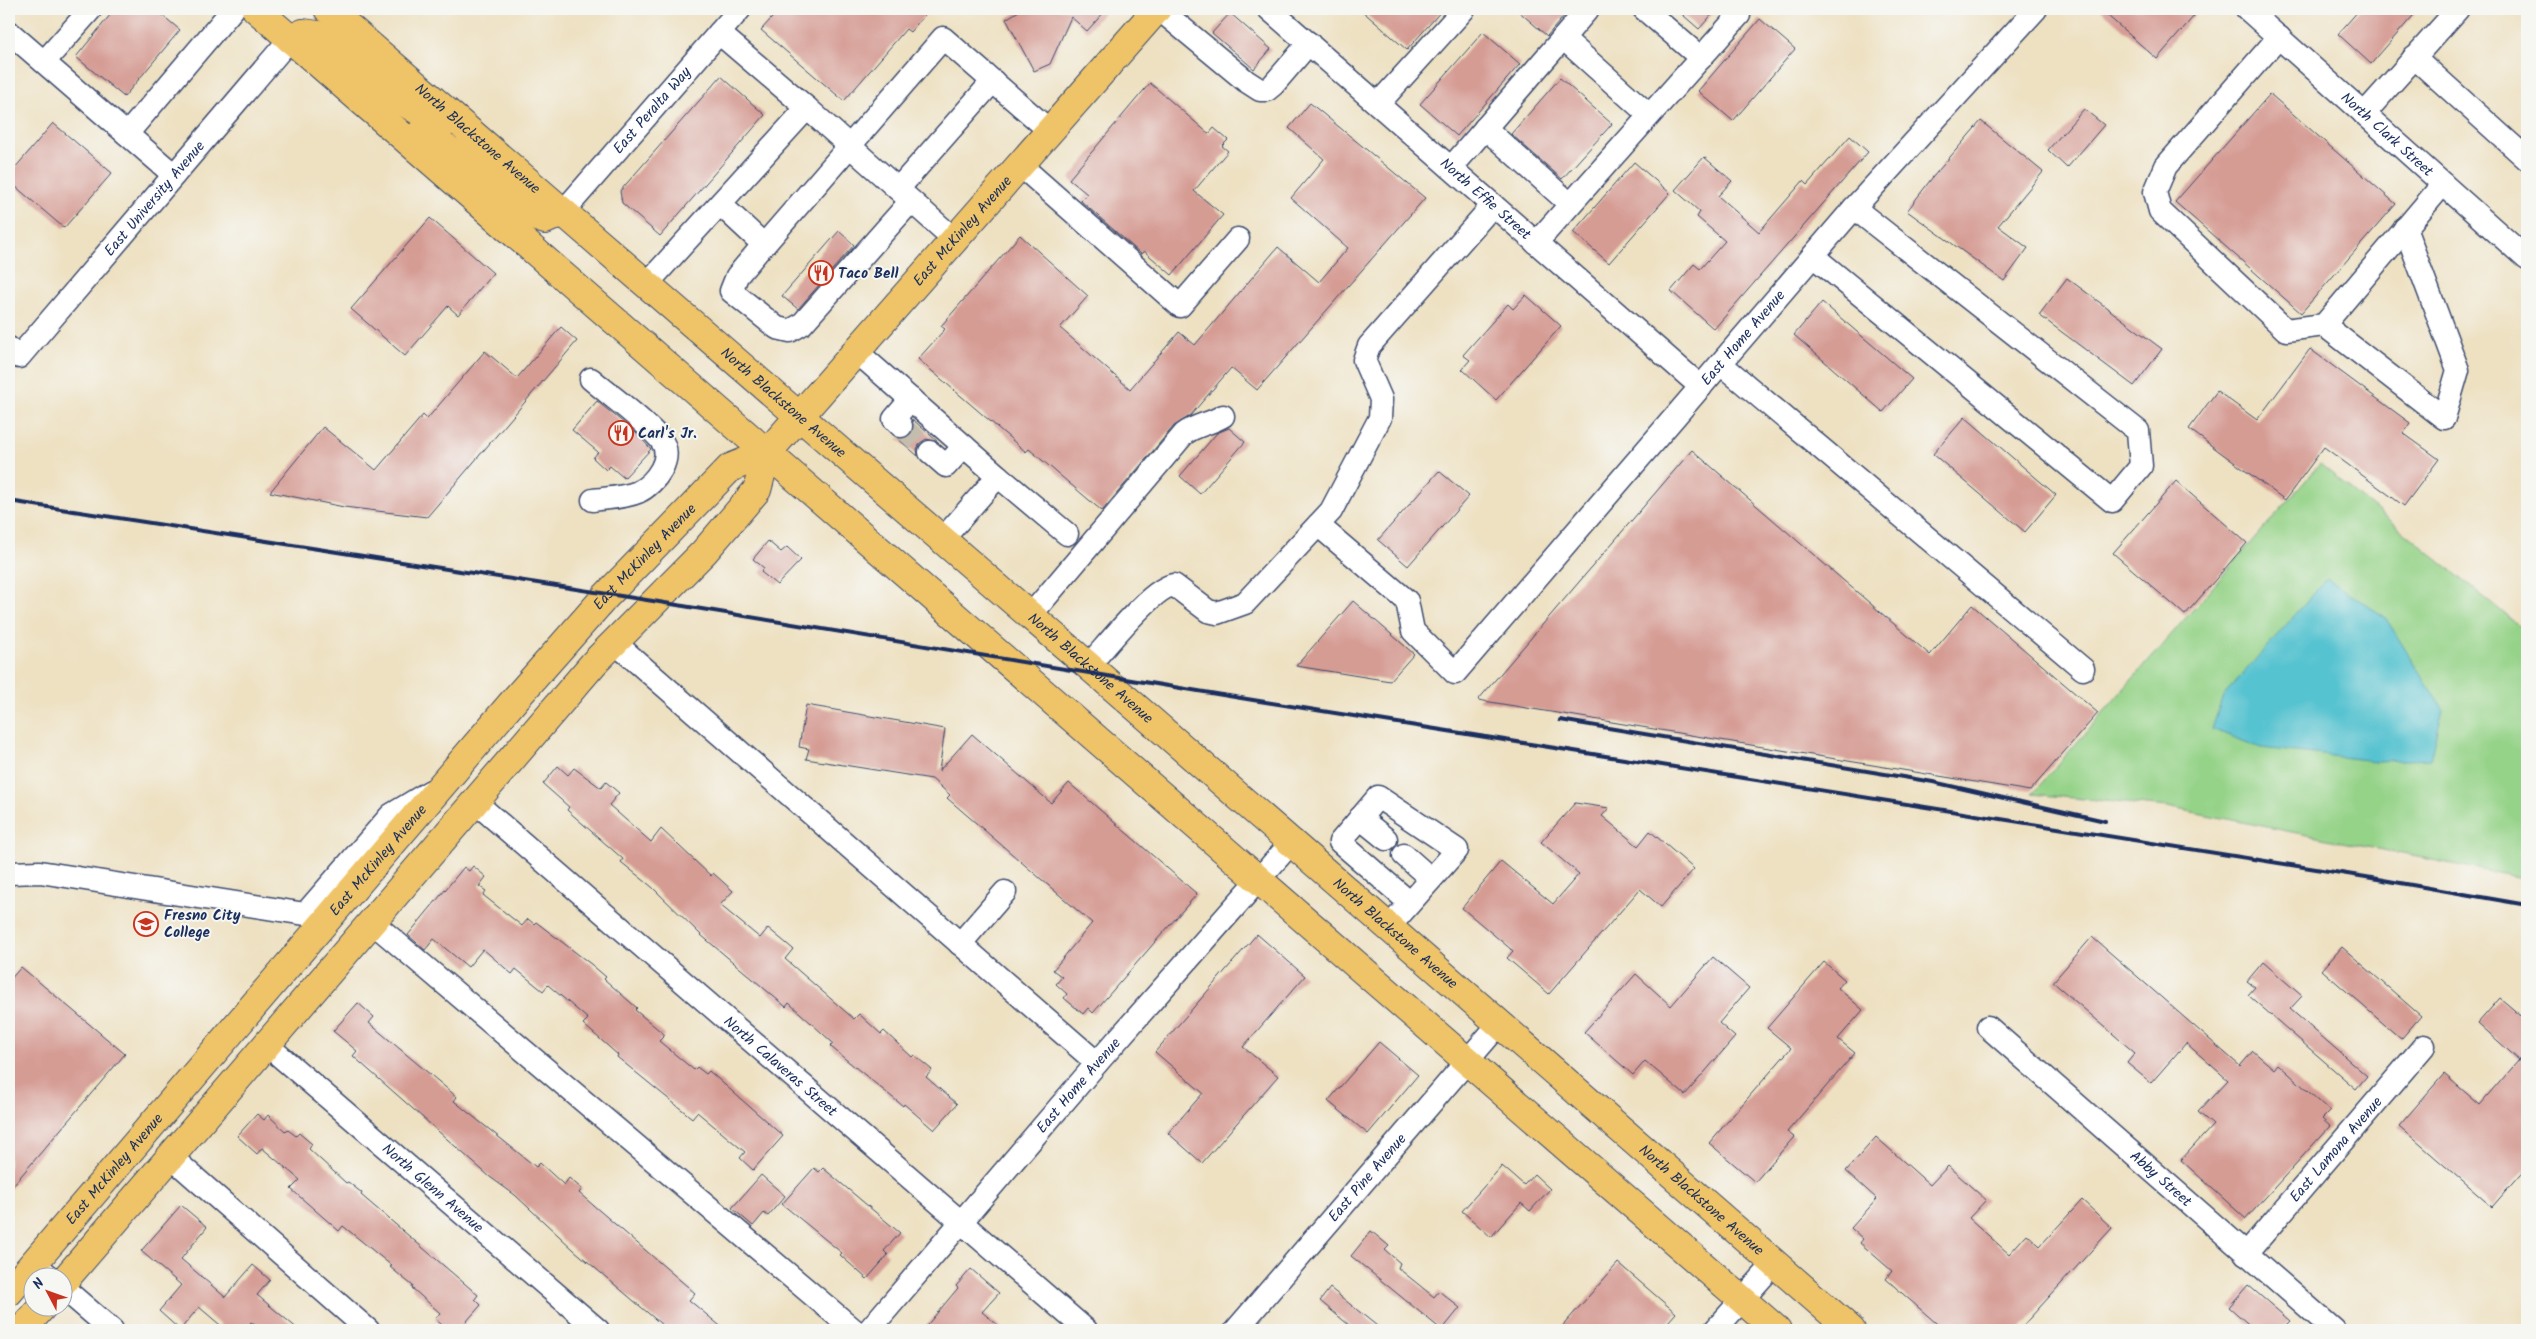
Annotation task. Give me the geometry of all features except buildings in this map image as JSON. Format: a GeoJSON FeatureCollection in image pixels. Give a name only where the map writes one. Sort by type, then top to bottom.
{"type":"FeatureCollection","features":[{"type":"Feature","properties":{"kind":"main road"},"geometry":{"type":"LineString","coordinates":[[256,9],[1777,1330]]}},
{"type":"Feature","properties":{"kind":"main road","name":"North Blackstone Avenue"},"geometry":{"type":"LineString","coordinates":[[328,9],[1389,927],[1851,1330]]}},
{"type":"Feature","properties":{"kind":"main road","name":"East McKinley Avenue"},"geometry":{"type":"LineString","coordinates":[[44,1266],[445,782],[563,644],[730,468],[767,453],[1158,9]]}},
{"type":"Feature","properties":{"kind":"main road"},"geometry":{"type":"LineString","coordinates":[[290,38],[303,33],[318,35],[332,43],[398,99],[508,165]]}},
{"type":"Feature","properties":{"kind":"main road"},"geometry":{"type":"LineString","coordinates":[[338,79],[455,154],[527,214],[545,220],[563,212]]}},
{"type":"Feature","properties":{"kind":"main road","name":"East McKinley Avenue"},"geometry":{"type":"LineString","coordinates":[[72,1272],[614,642],[704,552],[757,490],[767,453]]}},
{"type":"Feature","properties":{"kind":"main road"},"geometry":{"type":"LineString","coordinates":[[475,802],[474,783],[478,774],[536,698],[563,644]]}},
{"type":"Feature","properties":{"kind":"main road"},"geometry":{"type":"LineString","coordinates":[[267,1045],[264,1037],[264,1027],[270,1016],[382,883],[445,782]]}},
{"type":"Feature","properties":{"kind":"main road","name":"East McKinley Avenue"},"geometry":{"type":"LineString","coordinates":[[9,1292],[22,1283]]}},
{"type":"Feature","properties":{"kind":"main road"},"geometry":{"type":"LineString","coordinates":[[22,1330],[34,1316]]}},
{"type":"Feature","properties":{"kind":"street"},"geometry":{"type":"LineString","coordinates":[[44,62],[91,9]]}},
{"type":"Feature","properties":{"kind":"street"},"geometry":{"type":"LineString","coordinates":[[127,134],[233,9]]}},
{"type":"Feature","properties":{"kind":"street","name":"East Peralta Way"},"geometry":{"type":"LineString","coordinates":[[563,212],[740,9]]}},
{"type":"Feature","properties":{"kind":"street"},"geometry":{"type":"LineString","coordinates":[[1158,9],[1246,81],[1260,90],[1268,90],[1309,43]]}},
{"type":"Feature","properties":{"kind":"street","name":"North Effie Street"},"geometry":{"type":"LineString","coordinates":[[1269,9],[1700,387]]}},
{"type":"Feature","properties":{"kind":"street"},"geometry":{"type":"LineString","coordinates":[[1378,104],[1464,9]]}},
{"type":"Feature","properties":{"kind":"street"},"geometry":{"type":"LineString","coordinates":[[1451,168],[1588,9]]}},
{"type":"Feature","properties":{"kind":"street"},"geometry":{"type":"LineString","coordinates":[[1644,9],[1701,58]]}},
{"type":"Feature","properties":{"kind":"street","name":"East Home Avenue"},"geometry":{"type":"LineString","coordinates":[[1318,525],[1407,601],[1413,631],[1456,673],[1854,208],[2036,9]]}},
{"type":"Feature","properties":{"kind":"street","name":"North Clark Street"},"geometry":{"type":"LineString","coordinates":[[2247,9],[2527,259]]}},
{"type":"Feature","properties":{"kind":"street"},"geometry":{"type":"LineString","coordinates":[[2364,114],[2458,9]]}},
{"type":"Feature","properties":{"kind":"street"},"geometry":{"type":"LineString","coordinates":[[1536,243],[1739,15]]}},
{"type":"Feature","properties":{"kind":"street"},"geometry":{"type":"LineString","coordinates":[[9,32],[174,175]]}},
{"type":"Feature","properties":{"kind":"street"},"geometry":{"type":"LineString","coordinates":[[719,33],[807,108],[955,240]]}},
{"type":"Feature","properties":{"kind":"street","name":"East University Avenue"},"geometry":{"type":"LineString","coordinates":[[14,352],[174,175],[290,38]]}},
{"type":"Feature","properties":{"kind":"street"},"geometry":{"type":"LineString","coordinates":[[992,81],[905,195],[802,324],[790,331],[777,328],[731,291],[737,276],[943,38],[1050,131]]}},
{"type":"Feature","properties":{"kind":"street"},"geometry":{"type":"LineString","coordinates":[[1563,38],[1650,115]]}},
{"type":"Feature","properties":{"kind":"street"},"geometry":{"type":"LineString","coordinates":[[2279,38],[2166,166],[2155,192],[2160,210],[2286,330],[2324,325],[2443,184]]}},
{"type":"Feature","properties":{"kind":"street"},"geometry":{"type":"LineString","coordinates":[[2414,57],[2527,159]]}},
{"type":"Feature","properties":{"kind":"street"},"geometry":{"type":"LineString","coordinates":[[646,285],[807,108]]}},
{"type":"Feature","properties":{"kind":"street"},"geometry":{"type":"LineString","coordinates":[[1485,128],[1570,204]]}},
{"type":"Feature","properties":{"kind":"street"},"geometry":{"type":"LineString","coordinates":[[1020,165],[1180,306],[1238,239]]}},
{"type":"Feature","properties":{"kind":"street"},"geometry":{"type":"LineString","coordinates":[[720,204],[764,244]]}},
{"type":"Feature","properties":{"kind":"street"},"geometry":{"type":"LineString","coordinates":[[1088,666],[1142,606],[1165,586],[1174,585],[1208,611],[1217,613],[1245,603],[1331,511],[1380,418],[1381,399],[1364,360],[1369,346],[1493,205]]}},
{"type":"Feature","properties":{"kind":"street"},"geometry":{"type":"LineString","coordinates":[[1813,256],[2112,501],[2141,466],[2138,431],[1854,208]]}},
{"type":"Feature","properties":{"kind":"street"},"geometry":{"type":"LineString","coordinates":[[2324,325],[2444,418],[2458,370],[2405,228]]}},
{"type":"Feature","properties":{"kind":"street"},"geometry":{"type":"LineString","coordinates":[[856,352],[1067,534]]}},
{"type":"Feature","properties":{"kind":"street"},"geometry":{"type":"LineString","coordinates":[[1721,364],[2083,669]]}},
{"type":"Feature","properties":{"kind":"street"},"geometry":{"type":"LineString","coordinates":[[591,378],[661,440],[666,458],[665,464],[648,485],[640,491],[593,500]]}},
{"type":"Feature","properties":{"kind":"street"},"geometry":{"type":"LineString","coordinates":[[901,426],[894,419],[911,399]]}},
{"type":"Feature","properties":{"kind":"street"},"geometry":{"type":"LineString","coordinates":[[1030,616],[1184,434],[1192,428],[1211,423],[1223,416]]}},
{"type":"Feature","properties":{"kind":"street"},"geometry":{"type":"LineString","coordinates":[[930,452],[946,466],[964,446]]}},
{"type":"Feature","properties":{"kind":"street"},"geometry":{"type":"LineString","coordinates":[[942,540],[998,476]]}},
{"type":"Feature","properties":{"kind":"street"},"geometry":{"type":"LineString","coordinates":[[614,642],[1098,1064]]}},
{"type":"Feature","properties":{"kind":"street"},"geometry":{"type":"LineString","coordinates":[[9,873],[40,872],[305,914],[391,815],[445,782]]}},
{"type":"Feature","properties":{"kind":"street"},"geometry":{"type":"LineString","coordinates":[[1389,927],[1432,879],[1456,850],[1378,797],[1340,842],[1410,903]]}},
{"type":"Feature","properties":{"kind":"street","name":"North Calaveras Street"},"geometry":{"type":"LineString","coordinates":[[475,802],[961,1224],[1086,1330]]}},
{"type":"Feature","properties":{"kind":"street"},"geometry":{"type":"LineString","coordinates":[[1360,818],[1386,840]]}},
{"type":"Feature","properties":{"kind":"street","name":"East Home Avenue"},"geometry":{"type":"LineString","coordinates":[[869,1330],[1291,843]]}},
{"type":"Feature","properties":{"kind":"street"},"geometry":{"type":"LineString","coordinates":[[1404,855],[1432,879]]}},
{"type":"Feature","properties":{"kind":"street"},"geometry":{"type":"LineString","coordinates":[[960,944],[1005,892]]}},
{"type":"Feature","properties":{"kind":"street"},"geometry":{"type":"LineString","coordinates":[[372,922],[854,1330]]}},
{"type":"Feature","properties":{"kind":"street","name":"East Pine Avenue"},"geometry":{"type":"LineString","coordinates":[[1236,1330],[1499,1024]]}},
{"type":"Feature","properties":{"kind":"street","name":"Abby Street"},"geometry":{"type":"LineString","coordinates":[[1988,1026],[2334,1330]]}},
{"type":"Feature","properties":{"kind":"street","name":"North Glenn Avenue"},"geometry":{"type":"LineString","coordinates":[[267,1045],[598,1330]]}},
{"type":"Feature","properties":{"kind":"street","name":"East Lamona Avenue"},"geometry":{"type":"LineString","coordinates":[[2246,1254],[2424,1046]]}},
{"type":"Feature","properties":{"kind":"street"},"geometry":{"type":"LineString","coordinates":[[171,1158],[368,1330]]}},
{"type":"Feature","properties":{"kind":"street"},"geometry":{"type":"LineString","coordinates":[[1715,1330],[1774,1264]]}},
{"type":"Feature","properties":{"kind":"street"},"geometry":{"type":"LineString","coordinates":[[72,1296],[112,1330]]}},
{"type":"Feature","properties":{"kind":"green space"},"geometry":{"type":"Polygon","coordinates":[[[2320,464],[2527,632],[2527,879],[2167,807],[2032,794],[2320,464]]]}},
{"type":"Feature","properties":{"kind":"water"},"geometry":{"type":"Polygon","coordinates":[[[2327,579],[2385,617],[2443,710],[2431,759],[2375,761],[2261,748],[2212,729],[2223,696],[2327,579]]]}},
{"type":"Feature","properties":{"kind":"tunnel"},"geometry":{"type":"LineString","coordinates":[[901,426],[930,452]]}},
{"type":"Feature","properties":{"kind":"railway"},"geometry":{"type":"LineString","coordinates":[[9,501],[653,601],[1253,700],[2366,877],[2527,905]]}},
{"type":"Feature","properties":{"kind":"railway"},"geometry":{"type":"LineString","coordinates":[[1560,720],[1933,782],[2105,821]]}},
{"type":"Feature","properties":{"kind":"place","name":"Taco Bell"},"geometry":{"type":"Point","coordinates":[821,273]}},
{"type":"Feature","properties":{"kind":"place","name":"Carl's Jr."},"geometry":{"type":"Point","coordinates":[621,433]}},
{"type":"Feature","properties":{"kind":"place","name":"Fresno City College"},"geometry":{"type":"Point","coordinates":[146,924]}}]}
